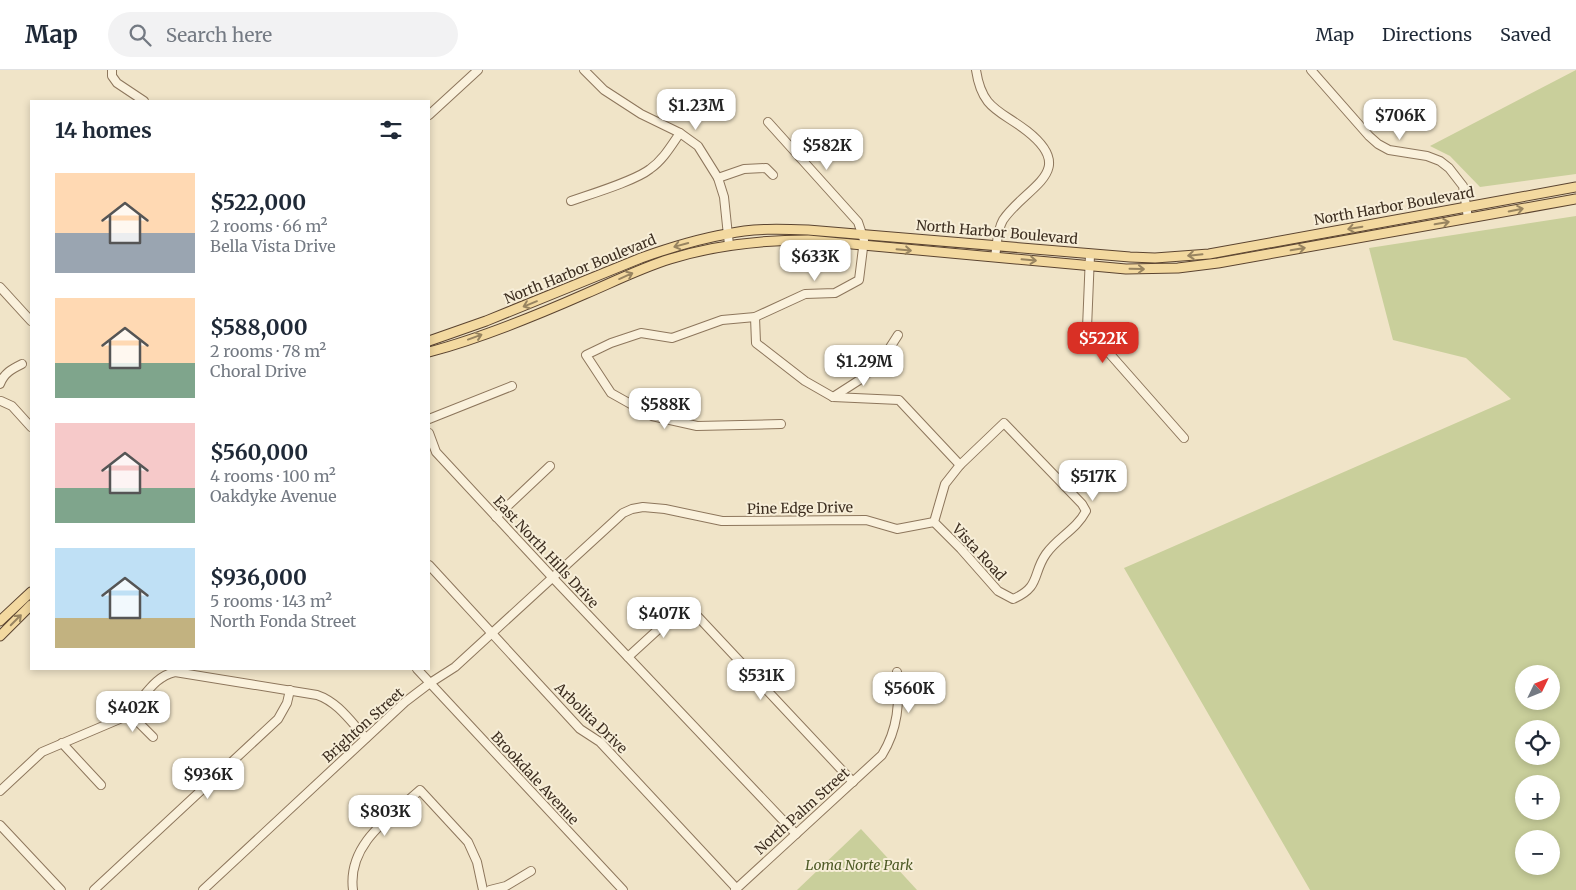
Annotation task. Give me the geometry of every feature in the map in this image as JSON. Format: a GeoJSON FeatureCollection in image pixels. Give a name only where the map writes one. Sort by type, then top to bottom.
{"type":"FeatureCollection","features":[{"type":"Feature","properties":{"kind":"main road","name":"North Harbor Boulevard"},"geometry":{"type":"LineString","coordinates":[[430,352],[518,321],[668,259],[729,246],[768,241],[863,240],[996,246],[1090,255],[1155,258],[1193,256],[1576,188]]}},
{"type":"Feature","properties":{"kind":"main road","name":"North Harbor Boulevard"},"geometry":{"type":"LineString","coordinates":[[430,341],[486,321],[641,258],[666,249],[729,233],[789,229],[995,257],[1143,269],[1198,266],[1576,198]]}},
{"type":"Feature","properties":{"kind":"main road"},"geometry":{"type":"LineString","coordinates":[[0,621],[30,593]]}},
{"type":"Feature","properties":{"kind":"main road"},"geometry":{"type":"LineString","coordinates":[[0,636],[30,606]]}},
{"type":"Feature","properties":{"kind":"street"},"geometry":{"type":"LineString","coordinates":[[112,70],[112,76],[117,83],[142,100]]}},
{"type":"Feature","properties":{"kind":"street"},"geometry":{"type":"LineString","coordinates":[[584,70],[604,90],[641,114],[680,134],[698,146],[718,178],[724,197],[729,246]]}},
{"type":"Feature","properties":{"kind":"street"},"geometry":{"type":"LineString","coordinates":[[976,70],[980,88],[988,102],[1035,138],[1045,148],[1050,158],[1050,167],[1045,175],[1007,215],[1001,224],[995,257]]}},
{"type":"Feature","properties":{"kind":"street"},"geometry":{"type":"LineString","coordinates":[[1311,70],[1378,144],[1389,150],[1427,156],[1440,161],[1449,168],[1463,186],[1468,218]]}},
{"type":"Feature","properties":{"kind":"street"},"geometry":{"type":"LineString","coordinates":[[430,114],[475,71]]}},
{"type":"Feature","properties":{"kind":"street"},"geometry":{"type":"LineString","coordinates":[[768,122],[858,222],[863,240],[859,280],[835,292],[805,294],[755,317],[722,320],[672,338],[641,333],[611,343],[586,355],[611,393],[652,416],[697,426],[781,424]]}},
{"type":"Feature","properties":{"kind":"street"},"geometry":{"type":"LineString","coordinates":[[571,201],[649,171],[662,158],[680,134]]}},
{"type":"Feature","properties":{"kind":"street"},"geometry":{"type":"LineString","coordinates":[[718,178],[744,168],[766,168],[773,175]]}},
{"type":"Feature","properties":{"kind":"street"},"geometry":{"type":"LineString","coordinates":[[1090,255],[1087,328],[1184,438]]}},
{"type":"Feature","properties":{"kind":"street"},"geometry":{"type":"LineString","coordinates":[[1,292],[30,320]]}},
{"type":"Feature","properties":{"kind":"street"},"geometry":{"type":"LineString","coordinates":[[755,317],[756,343],[805,381],[833,397],[899,400],[960,465]]}},
{"type":"Feature","properties":{"kind":"street"},"geometry":{"type":"LineString","coordinates":[[833,397],[861,379],[882,360],[898,334]]}},
{"type":"Feature","properties":{"kind":"street"},"geometry":{"type":"LineString","coordinates":[[0,384],[2,378],[10,370],[22,364]]}},
{"type":"Feature","properties":{"kind":"street"},"geometry":{"type":"LineString","coordinates":[[430,419],[512,386]]}},
{"type":"Feature","properties":{"kind":"street"},"geometry":{"type":"LineString","coordinates":[[0,400],[12,406],[30,426]]}},
{"type":"Feature","properties":{"kind":"street"},"geometry":{"type":"LineString","coordinates":[[25,420],[30,415]]}},
{"type":"Feature","properties":{"kind":"street","name":"Vista Road"},"geometry":{"type":"LineString","coordinates":[[1004,423],[1082,504],[1086,511],[1080,522],[1054,545],[1045,556],[1036,580],[1025,594],[1012,599],[998,591],[961,548],[934,522],[945,484],[960,465],[1004,423]]}},
{"type":"Feature","properties":{"kind":"street","name":"East North Hills Drive"},"geometry":{"type":"LineString","coordinates":[[430,437],[436,452],[796,834]]}},
{"type":"Feature","properties":{"kind":"street"},"geometry":{"type":"LineString","coordinates":[[496,517],[550,466]]}},
{"type":"Feature","properties":{"kind":"street","name":"Brighton Street"},"geometry":{"type":"LineString","coordinates":[[203,890],[406,702],[430,683],[455,667],[623,513],[643,507],[665,509]]}},
{"type":"Feature","properties":{"kind":"street","name":"Pine Edge Drive"},"geometry":{"type":"LineString","coordinates":[[665,509],[722,522],[866,520],[898,529],[934,522]]}},
{"type":"Feature","properties":{"kind":"street","name":"Arbolita Drive"},"geometry":{"type":"LineString","coordinates":[[430,566],[580,729],[600,742],[736,889]]}},
{"type":"Feature","properties":{"kind":"street"},"geometry":{"type":"LineString","coordinates":[[628,657],[686,604],[853,782]]}},
{"type":"Feature","properties":{"kind":"street","name":"Brookdale Avenue"},"geometry":{"type":"LineString","coordinates":[[418,670],[623,890]]}},
{"type":"Feature","properties":{"kind":"street"},"geometry":{"type":"LineString","coordinates":[[0,791],[42,752],[122,718],[129,713],[158,679],[166,674],[176,672],[318,695],[335,704],[366,738]]}},
{"type":"Feature","properties":{"kind":"street","name":"North Palm Street"},"geometry":{"type":"LineString","coordinates":[[736,889],[882,755],[893,733],[898,715],[897,672]]}},
{"type":"Feature","properties":{"kind":"street"},"geometry":{"type":"LineString","coordinates":[[94,890],[278,719],[287,703],[290,690]]}},
{"type":"Feature","properties":{"kind":"street"},"geometry":{"type":"LineString","coordinates":[[129,713],[153,737]]}},
{"type":"Feature","properties":{"kind":"street"},"geometry":{"type":"LineString","coordinates":[[62,743],[101,785]]}},
{"type":"Feature","properties":{"kind":"street"},"geometry":{"type":"LineString","coordinates":[[353,890],[354,866],[364,843],[420,790],[468,842],[477,862],[482,890]]}},
{"type":"Feature","properties":{"kind":"street"},"geometry":{"type":"LineString","coordinates":[[0,825],[61,890]]}},
{"type":"Feature","properties":{"kind":"street"},"geometry":{"type":"LineString","coordinates":[[490,890],[506,886],[531,871]]}},
{"type":"Feature","properties":{"kind":"green space"},"geometry":{"type":"Polygon","coordinates":[[[1576,70],[1576,174],[1480,187],[1450,156],[1430,146],[1576,70]]]}},
{"type":"Feature","properties":{"kind":"green space"},"geometry":{"type":"Polygon","coordinates":[[[1576,216],[1576,890],[1310,890],[1124,568],[1511,399],[1466,358],[1393,340],[1369,248],[1576,216]]]}},
{"type":"Feature","properties":{"kind":"green space","name":"Loma Norte Park"},"geometry":{"type":"Polygon","coordinates":[[[861,829],[917,890],[797,890],[861,829]]]}}]}
